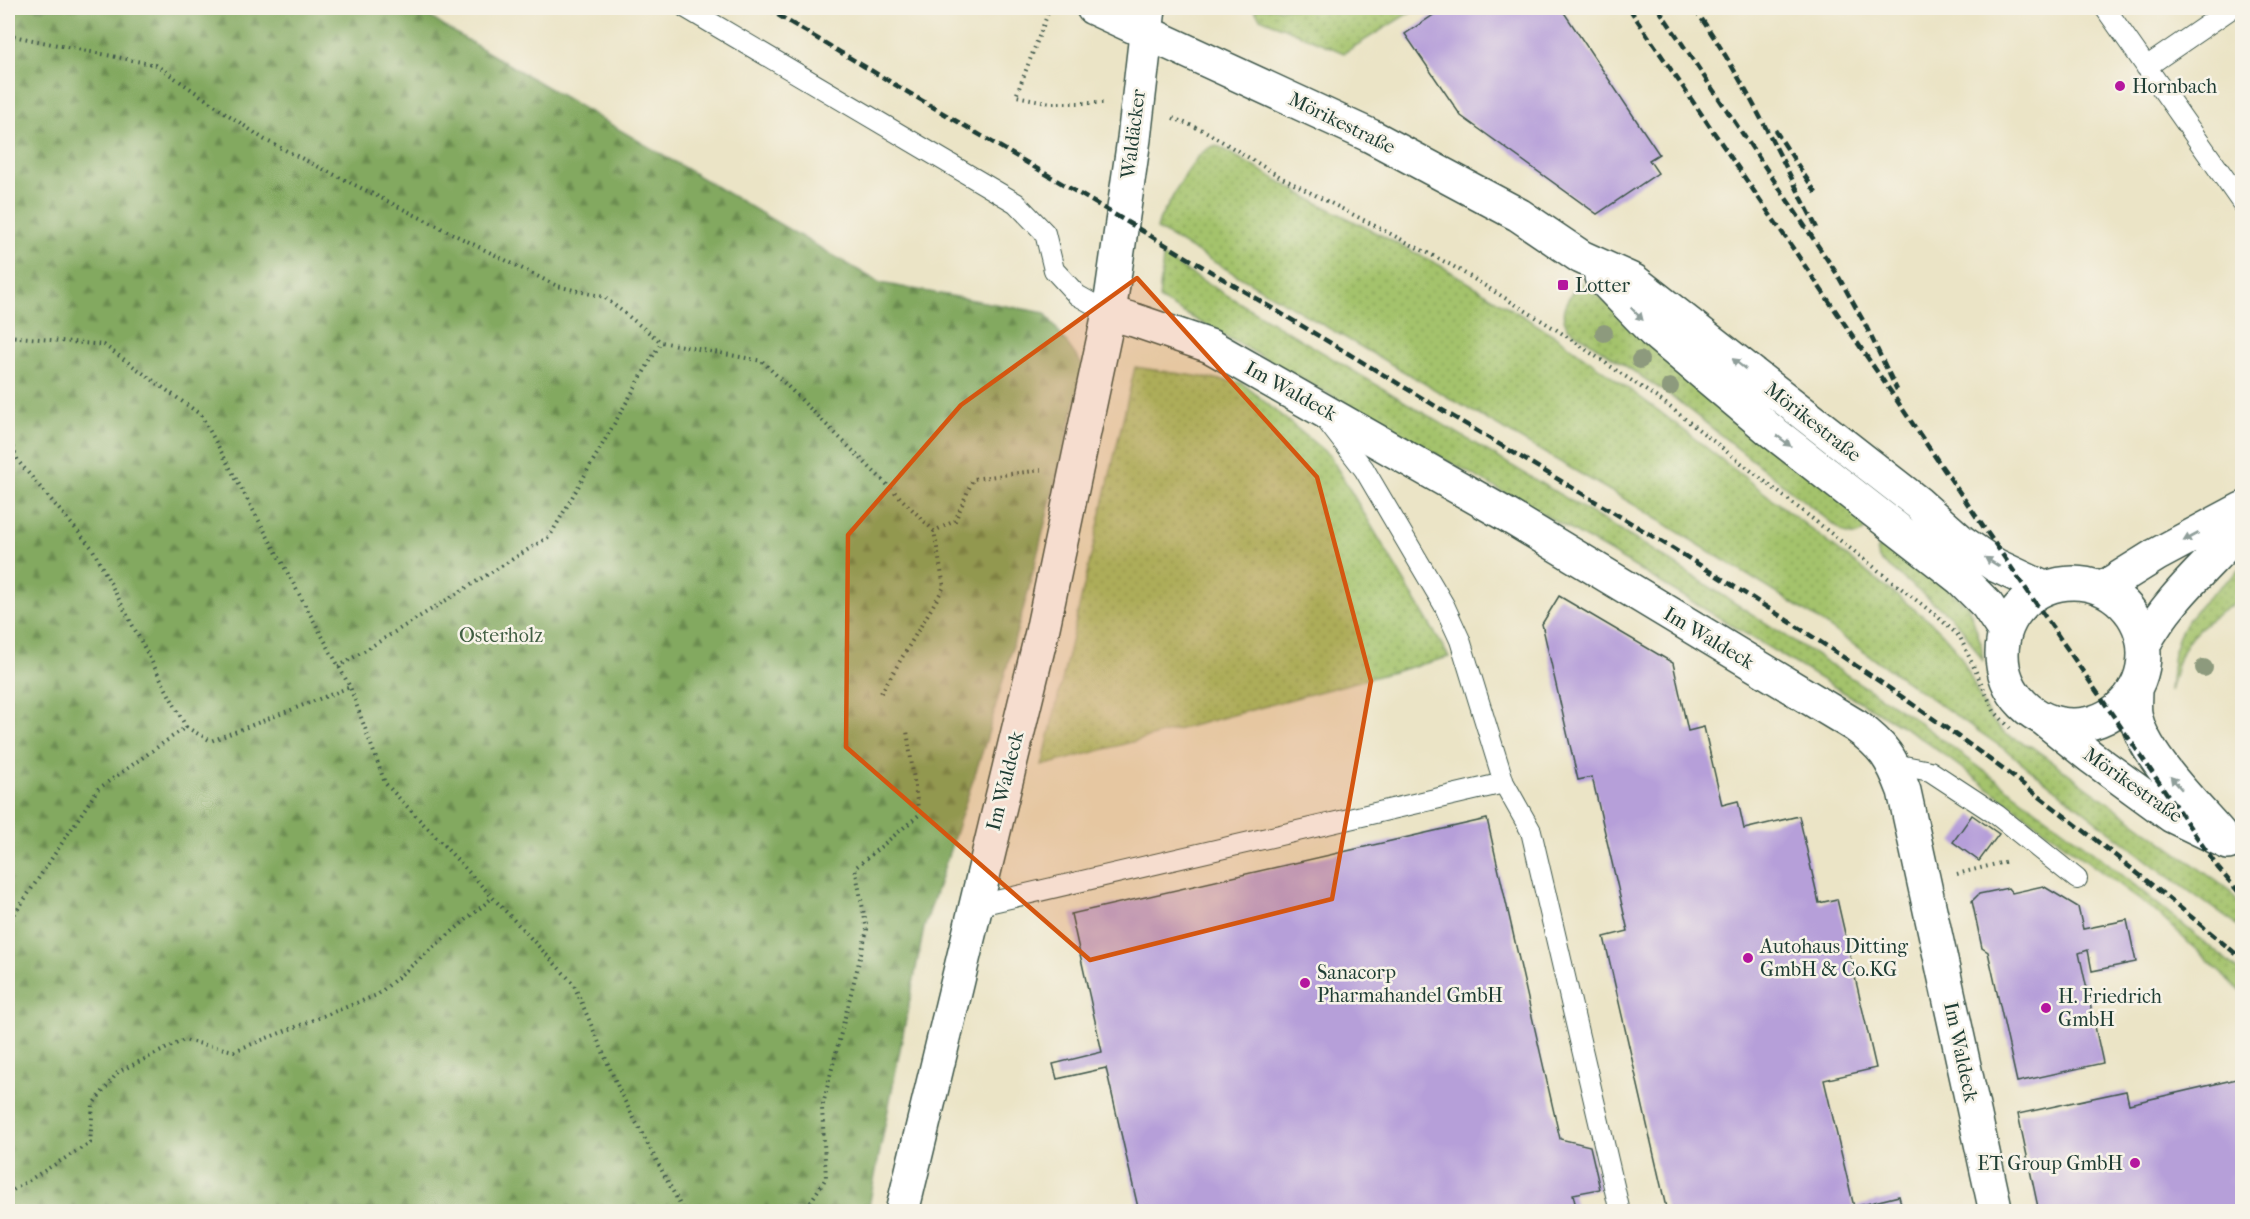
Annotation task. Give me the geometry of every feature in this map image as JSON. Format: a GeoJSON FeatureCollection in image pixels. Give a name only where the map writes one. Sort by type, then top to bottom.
{"type":"FeatureCollection","features":[{"type":"Feature","properties":{"kind":"street","name":"Mörikestraße"},"geometry":{"type":"LineString","coordinates":[[1093,8],[1147,20],[1519,215],[1581,257],[1634,281],[1918,503],[1962,542],[1995,565],[2044,588]]}},
{"type":"Feature","properties":{"kind":"street","name":"Waldäcker"},"geometry":{"type":"LineString","coordinates":[[1117,261],[1147,20]]}},
{"type":"Feature","properties":{"kind":"street","name":"Mörikestraße"},"geometry":{"type":"LineString","coordinates":[[1581,257],[1653,332],[1769,429],[1961,579],[1988,605],[2005,632]]}},
{"type":"Feature","properties":{"kind":"street","name":"Im Waldeck"},"geometry":{"type":"LineString","coordinates":[[902,1212],[1042,632],[1109,313],[1117,261]]}},
{"type":"Feature","properties":{"kind":"street","name":"Im Waldeck"},"geometry":{"type":"LineString","coordinates":[[1109,313],[1210,346],[1313,403],[1505,514],[1874,739],[1894,764],[1904,791],[1996,1212]]}},
{"type":"Feature","properties":{"kind":"street"},"geometry":{"type":"LineString","coordinates":[[2103,588],[2156,555],[2242,509]]}},
{"type":"Feature","properties":{"kind":"street"},"geometry":{"type":"LineString","coordinates":[[2144,644],[2153,626],[2182,590],[2216,557],[2242,527]]}},
{"type":"Feature","properties":{"kind":"street","name":"Mörikestraße"},"geometry":{"type":"LineString","coordinates":[[2044,719],[2064,725],[2085,724],[2112,713],[2122,706],[2135,690],[2144,667],[2144,644],[2137,621],[2122,602],[2103,588],[2073,582],[2059,583],[2031,595],[2020,605],[2005,632],[2001,652],[2004,673],[2012,692],[2026,708],[2044,719],[2091,757],[2172,816],[2235,849]]}},
{"type":"Feature","properties":{"kind":"street","name":"Mörikestraße"},"geometry":{"type":"LineString","coordinates":[[2135,690],[2135,714],[2144,739],[2166,773],[2235,849]]}},
{"type":"Feature","properties":{"kind":"lane"},"geometry":{"type":"LineString","coordinates":[[686,8],[1016,203],[1045,234],[1054,270],[1077,295],[1109,313]]}},
{"type":"Feature","properties":{"kind":"lane"},"geometry":{"type":"LineString","coordinates":[[2105,8],[2242,203]]}},
{"type":"Feature","properties":{"kind":"lane"},"geometry":{"type":"LineString","coordinates":[[2146,66],[2232,8]]}},
{"type":"Feature","properties":{"kind":"lane"},"geometry":{"type":"LineString","coordinates":[[1313,403],[1364,469],[1444,605],[1460,640],[1504,783],[1531,831],[1620,1212]]}},
{"type":"Feature","properties":{"kind":"lane"},"geometry":{"type":"LineString","coordinates":[[1894,764],[1930,771],[1997,815],[2077,879]]}},
{"type":"Feature","properties":{"kind":"lane"},"geometry":{"type":"LineString","coordinates":[[975,906],[1504,783]]}},
{"type":"Feature","properties":{"kind":"path"},"geometry":{"type":"LineString","coordinates":[[1016,96],[1050,8]]}},
{"type":"Feature","properties":{"kind":"path"},"geometry":{"type":"LineString","coordinates":[[8,35],[156,65],[265,140],[557,286],[604,297],[661,342],[762,361],[934,531],[944,587],[881,693]]}},
{"type":"Feature","properties":{"kind":"path"},"geometry":{"type":"LineString","coordinates":[[1205,131],[1282,178],[1451,265],[1557,330],[1666,404],[1939,618],[1960,637],[1994,711],[2014,731]]}},
{"type":"Feature","properties":{"kind":"path"},"geometry":{"type":"LineString","coordinates":[[8,336],[104,345],[201,415],[350,687],[385,783],[573,983],[622,1096],[684,1212]]}},
{"type":"Feature","properties":{"kind":"path"},"geometry":{"type":"LineString","coordinates":[[338,667],[550,536],[661,342]]}},
{"type":"Feature","properties":{"kind":"path"},"geometry":{"type":"LineString","coordinates":[[8,436],[18,461],[92,548],[186,727],[212,741],[350,687]]}},
{"type":"Feature","properties":{"kind":"path"},"geometry":{"type":"LineString","coordinates":[[934,531],[955,521],[973,479],[1039,470],[1075,476]]}},
{"type":"Feature","properties":{"kind":"path"},"geometry":{"type":"LineString","coordinates":[[8,924],[98,789],[186,727]]}},
{"type":"Feature","properties":{"kind":"path"},"geometry":{"type":"LineString","coordinates":[[804,1212],[826,1178],[822,1108],[867,930],[855,868],[919,816],[907,731]]}},
{"type":"Feature","properties":{"kind":"path"},"geometry":{"type":"LineString","coordinates":[[1924,883],[2043,852]]}},
{"type":"Feature","properties":{"kind":"path"},"geometry":{"type":"LineString","coordinates":[[8,1192],[90,1143],[93,1104],[118,1072],[184,1040],[234,1051],[377,995],[492,898]]}},
{"type":"Feature","properties":{"kind":"highlighted area"},"geometry":{"type":"Polygon","coordinates":[[[1137,278],[1317,477],[1371,681],[1332,899],[1090,960],[846,747],[848,535],[961,405],[1137,278]]]}},
{"type":"Feature","properties":{"kind":"green space","name":"Osterholz"},"geometry":{"type":"Polygon","coordinates":[[[8,8],[417,8],[445,27],[880,283],[1045,313],[1084,367],[1028,592],[986,741],[924,928],[868,1211],[8,1211],[8,8]]]}},
{"type":"Feature","properties":{"kind":"green space"},"geometry":{"type":"Polygon","coordinates":[[[1253,8],[1417,8],[1344,53],[1260,18],[1253,8]]]}},
{"type":"Feature","properties":{"kind":"green space"},"geometry":{"type":"Polygon","coordinates":[[[1214,146],[1220,147],[1312,200],[1443,267],[1557,337],[1659,411],[1932,623],[1959,654],[1989,716],[2003,732],[2032,747],[2230,891],[2242,907],[2242,929],[2153,865],[2007,751],[1802,609],[1638,507],[1157,229],[1160,218],[1190,166],[1206,150],[1214,146]]]}},
{"type":"Feature","properties":{"kind":"green space"},"geometry":{"type":"Polygon","coordinates":[[[1163,257],[1646,546],[1909,715],[2104,860],[2242,973],[2242,993],[2157,913],[1917,735],[1605,549],[1159,299],[1163,257]]]}},
{"type":"Feature","properties":{"kind":"green space"},"geometry":{"type":"Polygon","coordinates":[[[1580,281],[1871,522],[1865,530],[1856,535],[1843,532],[1674,398],[1568,328],[1563,315],[1564,309],[1580,281]]]}},
{"type":"Feature","properties":{"kind":"green space"},"geometry":{"type":"Polygon","coordinates":[[[1135,367],[1242,383],[1330,456],[1449,657],[1042,766],[1135,367]]]}},
{"type":"Feature","properties":{"kind":"green space"},"geometry":{"type":"Polygon","coordinates":[[[1889,537],[1968,606],[1981,643],[1983,661],[1964,631],[1950,616],[1879,559],[1877,550],[1889,537]]]}},
{"type":"Feature","properties":{"kind":"green space"},"geometry":{"type":"Polygon","coordinates":[[[2242,568],[2242,598],[2208,621],[2190,638],[2180,657],[2170,691],[2175,649],[2184,626],[2207,599],[2242,568]]]}},
{"type":"Feature","properties":{"kind":"building"},"geometry":{"type":"Polygon","coordinates":[[[1444,8],[1561,8],[1659,154],[1649,160],[1658,173],[1597,214],[1461,116],[1405,34],[1444,8]]]}},
{"type":"Feature","properties":{"kind":"building"},"geometry":{"type":"Polygon","coordinates":[[[1559,596],[1673,663],[1688,731],[1704,727],[1722,805],[1738,801],[1744,829],[1799,816],[1819,903],[1837,899],[1876,1068],[1824,1080],[1854,1207],[1899,1196],[1903,1212],[1667,1212],[1604,937],[1628,931],[1592,777],[1578,780],[1542,624],[1559,596]]]}},
{"type":"Feature","properties":{"kind":"building"},"geometry":{"type":"Polygon","coordinates":[[[1972,815],[1999,834],[1979,861],[1953,842],[1972,815]]]}},
{"type":"Feature","properties":{"kind":"building","name":"Sanacorp Pharmahandel GmbH"},"geometry":{"type":"Polygon","coordinates":[[[1487,819],[1560,1139],[1590,1146],[1600,1189],[1573,1194],[1577,1212],[1139,1212],[1106,1068],[1057,1079],[1053,1064],[1102,1052],[1071,914],[1487,819]]]}},
{"type":"Feature","properties":{"kind":"building","name":"H. Friedrich GmbH"},"geometry":{"type":"Polygon","coordinates":[[[2043,886],[2078,907],[2083,929],[2127,920],[2136,962],[2092,971],[2088,950],[2079,953],[2103,1063],[2017,1082],[1988,952],[1982,948],[1972,901],[1979,894],[2008,888],[2012,893],[2043,886]]]}},
{"type":"Feature","properties":{"kind":"building","name":"ET Group GmbH"},"geometry":{"type":"Polygon","coordinates":[[[2241,1078],[2242,1212],[2039,1212],[2018,1114],[2126,1091],[2129,1104],[2241,1078]]]}},
{"type":"Feature","properties":{"kind":"railway"},"geometry":{"type":"LineString","coordinates":[[766,8],[1608,509],[1806,633],[1905,699],[2004,770],[2101,844],[2242,959]]}},
{"type":"Feature","properties":{"kind":"railway"},"geometry":{"type":"LineString","coordinates":[[1629,8],[2218,868],[2242,896]]}},
{"type":"Feature","properties":{"kind":"railway"},"geometry":{"type":"LineString","coordinates":[[1658,8],[1837,274],[1865,324],[1897,390]]}},
{"type":"Feature","properties":{"kind":"railway"},"geometry":{"type":"LineString","coordinates":[[1694,8],[1729,61],[1818,230]]}},
{"type":"Feature","properties":{"kind":"railway"},"geometry":{"type":"LineString","coordinates":[[1775,130],[1816,193]]}},
{"type":"Feature","properties":{"kind":"place","name":"Hornbach"},"geometry":{"type":"Point","coordinates":[2120,86]}},
{"type":"Feature","properties":{"kind":"place","name":"Lotter"},"geometry":{"type":"Point","coordinates":[1563,285]}},
{"type":"Feature","properties":{"kind":"place","name":"Autohaus Ditting GmbH & Co.KG"},"geometry":{"type":"Point","coordinates":[1748,958]}},
{"type":"Feature","properties":{"kind":"place","name":"Sanacorp Pharmahandel GmbH"},"geometry":{"type":"Point","coordinates":[1305,983]}},
{"type":"Feature","properties":{"kind":"place","name":"H. Friedrich GmbH"},"geometry":{"type":"Point","coordinates":[2046,1008]}},
{"type":"Feature","properties":{"kind":"place","name":"ET Group GmbH"},"geometry":{"type":"Point","coordinates":[2135,1163]}}]}
